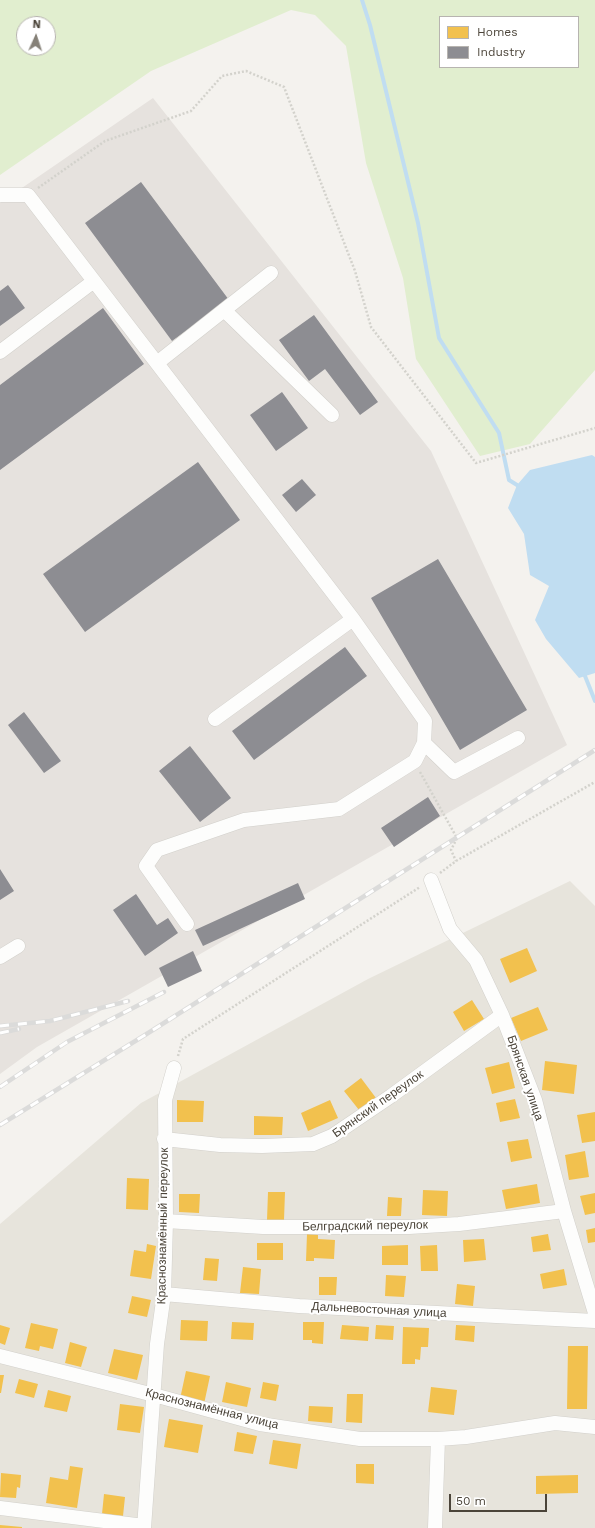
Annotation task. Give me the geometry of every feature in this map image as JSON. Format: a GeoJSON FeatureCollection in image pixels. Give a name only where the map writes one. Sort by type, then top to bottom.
{"type":"FeatureCollection","features":[{"type":"Feature","properties":{"kind":"street"},"geometry":{"type":"LineString","coordinates":[[0,195],[28,195],[353,619],[424,721],[424,743],[415,762],[339,809],[244,820],[157,850],[146,866],[186,924]]}},
{"type":"Feature","properties":{"kind":"street"},"geometry":{"type":"LineString","coordinates":[[157,363],[271,273]]}},
{"type":"Feature","properties":{"kind":"street"},"geometry":{"type":"LineString","coordinates":[[0,352],[94,281]]}},
{"type":"Feature","properties":{"kind":"street"},"geometry":{"type":"LineString","coordinates":[[224,310],[332,415]]}},
{"type":"Feature","properties":{"kind":"street"},"geometry":{"type":"LineString","coordinates":[[215,719],[353,619]]}},
{"type":"Feature","properties":{"kind":"street"},"geometry":{"type":"LineString","coordinates":[[424,743],[454,772],[518,738]]}},
{"type":"Feature","properties":{"kind":"street","name":"Брянская улица"},"geometry":{"type":"LineString","coordinates":[[431,880],[450,929],[476,960],[502,1014],[535,1100],[564,1211],[595,1313]]}},
{"type":"Feature","properties":{"kind":"street"},"geometry":{"type":"LineString","coordinates":[[0,957],[18,946]]}},
{"type":"Feature","properties":{"kind":"street","name":"Брянский переулок"},"geometry":{"type":"LineString","coordinates":[[164,1140],[220,1145],[262,1146],[313,1144],[332,1136],[385,1100],[502,1014]]}},
{"type":"Feature","properties":{"kind":"street","name":"Краснознамённый переулок"},"geometry":{"type":"LineString","coordinates":[[144,1527],[157,1344],[164,1294],[166,1221],[164,1100],[174,1068]]}},
{"type":"Feature","properties":{"kind":"street","name":"Белградский переулок"},"geometry":{"type":"LineString","coordinates":[[166,1221],[263,1227],[409,1227],[459,1224],[564,1211]]}},
{"type":"Feature","properties":{"kind":"street","name":"Дальневосточная улица"},"geometry":{"type":"LineString","coordinates":[[164,1294],[307,1306],[595,1322]]}},
{"type":"Feature","properties":{"kind":"street","name":"Краснознамённая улица"},"geometry":{"type":"LineString","coordinates":[[0,1356],[154,1395],[260,1424],[360,1439],[438,1439],[466,1437],[556,1423],[595,1427]]}},
{"type":"Feature","properties":{"kind":"street"},"geometry":{"type":"LineString","coordinates":[[435,1528],[438,1439]]}},
{"type":"Feature","properties":{"kind":"street"},"geometry":{"type":"LineString","coordinates":[[0,1508],[144,1527]]}},
{"type":"Feature","properties":{"kind":"path"},"geometry":{"type":"LineString","coordinates":[[28,195],[105,141],[191,111],[222,76],[246,71],[284,87],[355,271],[371,327],[476,464],[595,428]]}},
{"type":"Feature","properties":{"kind":"path"},"geometry":{"type":"LineString","coordinates":[[415,762],[457,838],[451,850],[456,861]]}},
{"type":"Feature","properties":{"kind":"path"},"geometry":{"type":"LineString","coordinates":[[174,1068],[183,1039],[431,880],[456,861],[595,782]]}},
{"type":"Feature","properties":{"kind":"shaded area"},"geometry":{"type":"Polygon","coordinates":[[[153,98],[431,451],[567,745],[37,1047],[0,1074],[0,203],[153,98]]]}},
{"type":"Feature","properties":{"kind":"shaded area"},"geometry":{"type":"Polygon","coordinates":[[[570,881],[595,906],[595,1528],[0,1528],[0,1224],[141,1103],[368,979],[570,881]]]}},
{"type":"Feature","properties":{"kind":"green space"},"geometry":{"type":"Polygon","coordinates":[[[0,0],[595,0],[595,370],[530,444],[480,456],[416,359],[403,278],[366,163],[346,46],[315,15],[291,10],[151,71],[0,175],[0,0]]]}},
{"type":"Feature","properties":{"kind":"water"},"geometry":{"type":"Polygon","coordinates":[[[592,455],[595,457],[595,673],[579,678],[546,639],[535,620],[549,586],[530,575],[524,534],[508,508],[517,485],[530,470],[592,455]]]}},
{"type":"Feature","properties":{"kind":"building: Homes"},"geometry":{"type":"Polygon","coordinates":[[[527,948],[537,971],[510,983],[500,959],[527,948]]]}},
{"type":"Feature","properties":{"kind":"building: Homes"},"geometry":{"type":"Polygon","coordinates":[[[472,1000],[484,1019],[464,1031],[453,1012],[472,1000]]]}},
{"type":"Feature","properties":{"kind":"building: Homes"},"geometry":{"type":"Polygon","coordinates":[[[538,1007],[548,1030],[521,1041],[511,1018],[538,1007]]]}},
{"type":"Feature","properties":{"kind":"building: Homes"},"geometry":{"type":"Polygon","coordinates":[[[545,1061],[577,1065],[574,1094],[542,1090],[545,1061]]]}},
{"type":"Feature","properties":{"kind":"building: Homes"},"geometry":{"type":"Polygon","coordinates":[[[509,1062],[515,1088],[492,1094],[485,1068],[509,1062]]]}},
{"type":"Feature","properties":{"kind":"building: Homes"},"geometry":{"type":"Polygon","coordinates":[[[361,1078],[376,1098],[359,1110],[344,1091],[361,1078]]]}},
{"type":"Feature","properties":{"kind":"building: Homes"},"geometry":{"type":"Polygon","coordinates":[[[515,1099],[520,1118],[500,1122],[496,1103],[515,1099]]]}},
{"type":"Feature","properties":{"kind":"building: Homes"},"geometry":{"type":"Polygon","coordinates":[[[177,1100],[204,1101],[203,1122],[177,1122],[177,1100]]]}},
{"type":"Feature","properties":{"kind":"building: Homes"},"geometry":{"type":"Polygon","coordinates":[[[330,1100],[338,1118],[308,1131],[301,1113],[330,1100]]]}},
{"type":"Feature","properties":{"kind":"building: Homes"},"geometry":{"type":"Polygon","coordinates":[[[595,1112],[595,1141],[582,1143],[577,1115],[595,1112]]]}},
{"type":"Feature","properties":{"kind":"building: Homes"},"geometry":{"type":"Polygon","coordinates":[[[254,1116],[283,1117],[282,1135],[254,1135],[254,1116]]]}},
{"type":"Feature","properties":{"kind":"building: Homes"},"geometry":{"type":"Polygon","coordinates":[[[528,1139],[532,1158],[511,1162],[507,1142],[528,1139]]]}},
{"type":"Feature","properties":{"kind":"building: Homes"},"geometry":{"type":"Polygon","coordinates":[[[585,1151],[589,1177],[569,1180],[565,1155],[585,1151]]]}},
{"type":"Feature","properties":{"kind":"building: Homes"},"geometry":{"type":"Polygon","coordinates":[[[127,1178],[149,1179],[148,1210],[126,1209],[127,1178]]]}},
{"type":"Feature","properties":{"kind":"building: Homes"},"geometry":{"type":"Polygon","coordinates":[[[537,1184],[540,1203],[506,1209],[502,1190],[537,1184]]]}},
{"type":"Feature","properties":{"kind":"building: Homes"},"geometry":{"type":"Polygon","coordinates":[[[423,1190],[448,1191],[447,1216],[422,1215],[423,1190]]]}},
{"type":"Feature","properties":{"kind":"building: Homes"},"geometry":{"type":"Polygon","coordinates":[[[268,1192],[285,1192],[284,1220],[267,1220],[268,1192]]]}},
{"type":"Feature","properties":{"kind":"building: Homes"},"geometry":{"type":"Polygon","coordinates":[[[595,1193],[595,1213],[585,1215],[580,1196],[595,1193]]]}},
{"type":"Feature","properties":{"kind":"building: Homes"},"geometry":{"type":"Polygon","coordinates":[[[179,1194],[200,1194],[199,1213],[179,1212],[179,1194]]]}},
{"type":"Feature","properties":{"kind":"building: Homes"},"geometry":{"type":"Polygon","coordinates":[[[388,1197],[402,1198],[401,1216],[387,1216],[388,1197]]]}},
{"type":"Feature","properties":{"kind":"building: Homes"},"geometry":{"type":"Polygon","coordinates":[[[595,1228],[595,1242],[588,1243],[586,1230],[595,1228]]]}},
{"type":"Feature","properties":{"kind":"building: Homes"},"geometry":{"type":"Polygon","coordinates":[[[307,1234],[318,1235],[318,1239],[335,1240],[334,1259],[314,1258],[314,1261],[306,1261],[307,1234]]]}},
{"type":"Feature","properties":{"kind":"building: Homes"},"geometry":{"type":"Polygon","coordinates":[[[548,1234],[551,1250],[533,1252],[531,1237],[548,1234]]]}},
{"type":"Feature","properties":{"kind":"building: Homes"},"geometry":{"type":"Polygon","coordinates":[[[484,1239],[486,1260],[464,1262],[463,1240],[484,1239]]]}},
{"type":"Feature","properties":{"kind":"building: Homes"},"geometry":{"type":"Polygon","coordinates":[[[257,1243],[283,1243],[283,1260],[257,1260],[257,1243]]]}},
{"type":"Feature","properties":{"kind":"building: Homes"},"geometry":{"type":"Polygon","coordinates":[[[147,1244],[156,1246],[151,1279],[130,1276],[134,1250],[146,1252],[147,1244]]]}},
{"type":"Feature","properties":{"kind":"building: Homes"},"geometry":{"type":"Polygon","coordinates":[[[408,1245],[408,1265],[382,1265],[382,1246],[408,1245]]]}},
{"type":"Feature","properties":{"kind":"building: Homes"},"geometry":{"type":"Polygon","coordinates":[[[437,1245],[438,1271],[421,1271],[420,1246],[437,1245]]]}},
{"type":"Feature","properties":{"kind":"building: Homes"},"geometry":{"type":"Polygon","coordinates":[[[205,1258],[219,1259],[217,1281],[203,1280],[205,1258]]]}},
{"type":"Feature","properties":{"kind":"building: Homes"},"geometry":{"type":"Polygon","coordinates":[[[243,1267],[261,1269],[259,1294],[240,1293],[243,1267]]]}},
{"type":"Feature","properties":{"kind":"building: Homes"},"geometry":{"type":"Polygon","coordinates":[[[564,1269],[567,1285],[543,1289],[540,1274],[564,1269]]]}},
{"type":"Feature","properties":{"kind":"building: Homes"},"geometry":{"type":"Polygon","coordinates":[[[386,1275],[406,1276],[404,1297],[385,1296],[386,1275]]]}},
{"type":"Feature","properties":{"kind":"building: Homes"},"geometry":{"type":"Polygon","coordinates":[[[319,1277],[337,1277],[336,1295],[319,1295],[319,1277]]]}},
{"type":"Feature","properties":{"kind":"building: Homes"},"geometry":{"type":"Polygon","coordinates":[[[457,1284],[475,1286],[473,1306],[455,1304],[457,1284]]]}},
{"type":"Feature","properties":{"kind":"building: Homes"},"geometry":{"type":"Polygon","coordinates":[[[132,1296],[151,1300],[147,1317],[128,1313],[132,1296]]]}},
{"type":"Feature","properties":{"kind":"building: Homes"},"geometry":{"type":"Polygon","coordinates":[[[181,1320],[208,1321],[207,1341],[180,1340],[181,1320]]]}},
{"type":"Feature","properties":{"kind":"building: Homes"},"geometry":{"type":"Polygon","coordinates":[[[232,1322],[254,1323],[253,1340],[231,1339],[232,1322]]]}},
{"type":"Feature","properties":{"kind":"building: Homes"},"geometry":{"type":"Polygon","coordinates":[[[303,1322],[324,1322],[323,1344],[312,1343],[312,1340],[303,1340],[303,1322]]]}},
{"type":"Feature","properties":{"kind":"building: Homes"},"geometry":{"type":"Polygon","coordinates":[[[31,1323],[58,1329],[53,1349],[40,1346],[39,1351],[25,1348],[31,1323]]]}},
{"type":"Feature","properties":{"kind":"building: Homes"},"geometry":{"type":"Polygon","coordinates":[[[0,1325],[10,1328],[5,1345],[0,1343],[0,1325]]]}},
{"type":"Feature","properties":{"kind":"building: Homes"},"geometry":{"type":"Polygon","coordinates":[[[342,1325],[369,1327],[368,1341],[340,1339],[342,1325]]]}},
{"type":"Feature","properties":{"kind":"building: Homes"},"geometry":{"type":"Polygon","coordinates":[[[376,1325],[394,1326],[393,1340],[375,1339],[376,1325]]]}},
{"type":"Feature","properties":{"kind":"building: Homes"},"geometry":{"type":"Polygon","coordinates":[[[456,1325],[475,1326],[474,1342],[455,1340],[456,1325]]]}},
{"type":"Feature","properties":{"kind":"building: Homes"},"geometry":{"type":"Polygon","coordinates":[[[403,1327],[429,1328],[428,1347],[421,1347],[420,1360],[415,1359],[415,1364],[402,1364],[403,1327]]]}},
{"type":"Feature","properties":{"kind":"building: Homes"},"geometry":{"type":"Polygon","coordinates":[[[70,1342],[87,1347],[81,1367],[65,1363],[70,1342]]]}},
{"type":"Feature","properties":{"kind":"building: Homes"},"geometry":{"type":"Polygon","coordinates":[[[568,1346],[588,1346],[587,1409],[567,1409],[568,1346]]]}},
{"type":"Feature","properties":{"kind":"building: Homes"},"geometry":{"type":"Polygon","coordinates":[[[114,1349],[143,1355],[137,1380],[108,1373],[114,1349]]]}},
{"type":"Feature","properties":{"kind":"building: Homes"},"geometry":{"type":"Polygon","coordinates":[[[186,1371],[210,1376],[204,1404],[180,1399],[186,1371]]]}},
{"type":"Feature","properties":{"kind":"building: Homes"},"geometry":{"type":"Polygon","coordinates":[[[0,1375],[4,1375],[1,1393],[0,1393],[0,1375]]]}},
{"type":"Feature","properties":{"kind":"building: Homes"},"geometry":{"type":"Polygon","coordinates":[[[19,1379],[38,1384],[34,1398],[15,1393],[19,1379]]]}},
{"type":"Feature","properties":{"kind":"building: Homes"},"geometry":{"type":"Polygon","coordinates":[[[226,1382],[251,1388],[247,1407],[222,1402],[226,1382]]]}},
{"type":"Feature","properties":{"kind":"building: Homes"},"geometry":{"type":"Polygon","coordinates":[[[263,1382],[279,1385],[276,1401],[260,1398],[263,1382]]]}},
{"type":"Feature","properties":{"kind":"building: Homes"},"geometry":{"type":"Polygon","coordinates":[[[431,1387],[457,1390],[454,1415],[428,1412],[431,1387]]]}},
{"type":"Feature","properties":{"kind":"building: Homes"},"geometry":{"type":"Polygon","coordinates":[[[48,1390],[71,1396],[67,1412],[44,1407],[48,1390]]]}},
{"type":"Feature","properties":{"kind":"building: Homes"},"geometry":{"type":"Polygon","coordinates":[[[347,1394],[363,1394],[362,1423],[346,1422],[347,1394]]]}},
{"type":"Feature","properties":{"kind":"building: Homes"},"geometry":{"type":"Polygon","coordinates":[[[120,1404],[144,1407],[140,1433],[117,1430],[120,1404]]]}},
{"type":"Feature","properties":{"kind":"building: Homes"},"geometry":{"type":"Polygon","coordinates":[[[309,1406],[333,1407],[332,1423],[308,1421],[309,1406]]]}},
{"type":"Feature","properties":{"kind":"building: Homes"},"geometry":{"type":"Polygon","coordinates":[[[169,1419],[203,1425],[198,1453],[164,1447],[169,1419]]]}},
{"type":"Feature","properties":{"kind":"building: Homes"},"geometry":{"type":"Polygon","coordinates":[[[237,1432],[257,1436],[253,1454],[234,1451],[237,1432]]]}},
{"type":"Feature","properties":{"kind":"building: Homes"},"geometry":{"type":"Polygon","coordinates":[[[273,1440],[301,1444],[297,1469],[269,1464],[273,1440]]]}},
{"type":"Feature","properties":{"kind":"building: Homes"},"geometry":{"type":"Polygon","coordinates":[[[356,1464],[374,1464],[374,1484],[356,1483],[356,1464]]]}},
{"type":"Feature","properties":{"kind":"building: Homes"},"geometry":{"type":"Polygon","coordinates":[[[70,1466],[83,1468],[77,1508],[46,1503],[50,1477],[68,1480],[70,1466]]]}},
{"type":"Feature","properties":{"kind":"building: Homes"},"geometry":{"type":"Polygon","coordinates":[[[1,1473],[21,1475],[20,1488],[17,1487],[16,1498],[0,1497],[1,1473]]]}},
{"type":"Feature","properties":{"kind":"building: Homes"},"geometry":{"type":"Polygon","coordinates":[[[578,1475],[578,1493],[536,1494],[536,1476],[578,1475]]]}},
{"type":"Feature","properties":{"kind":"building: Homes"},"geometry":{"type":"Polygon","coordinates":[[[104,1494],[125,1497],[123,1516],[102,1514],[104,1494]]]}},
{"type":"Feature","properties":{"kind":"building: Homes"},"geometry":{"type":"Polygon","coordinates":[[[0,1525],[22,1527],[22,1528],[0,1528],[0,1525]]]}},
{"type":"Feature","properties":{"kind":"building: Industry"},"geometry":{"type":"Polygon","coordinates":[[[141,182],[229,300],[172,341],[85,223],[141,182]]]}},
{"type":"Feature","properties":{"kind":"building: Industry"},"geometry":{"type":"Polygon","coordinates":[[[8,285],[25,308],[0,326],[0,291],[8,285]]]}},
{"type":"Feature","properties":{"kind":"building: Industry"},"geometry":{"type":"Polygon","coordinates":[[[103,308],[144,364],[0,470],[0,385],[103,308]]]}},
{"type":"Feature","properties":{"kind":"building: Industry"},"geometry":{"type":"Polygon","coordinates":[[[314,315],[378,402],[360,415],[325,369],[309,381],[279,340],[314,315]]]}},
{"type":"Feature","properties":{"kind":"building: Industry"},"geometry":{"type":"Polygon","coordinates":[[[282,392],[308,428],[276,451],[250,415],[282,392]]]}},
{"type":"Feature","properties":{"kind":"building: Industry"},"geometry":{"type":"Polygon","coordinates":[[[198,462],[240,520],[85,632],[43,574],[198,462]]]}},
{"type":"Feature","properties":{"kind":"building: Industry"},"geometry":{"type":"Polygon","coordinates":[[[302,479],[316,495],[296,512],[282,495],[302,479]]]}},
{"type":"Feature","properties":{"kind":"building: Industry"},"geometry":{"type":"Polygon","coordinates":[[[438,559],[527,710],[460,750],[371,598],[438,559]]]}},
{"type":"Feature","properties":{"kind":"building: Industry"},"geometry":{"type":"Polygon","coordinates":[[[345,647],[367,676],[254,760],[232,731],[345,647]]]}},
{"type":"Feature","properties":{"kind":"building: Industry"},"geometry":{"type":"Polygon","coordinates":[[[24,712],[61,761],[44,773],[8,725],[24,712]]]}},
{"type":"Feature","properties":{"kind":"building: Industry"},"geometry":{"type":"Polygon","coordinates":[[[190,746],[231,798],[200,822],[159,771],[190,746]]]}},
{"type":"Feature","properties":{"kind":"building: Industry"},"geometry":{"type":"Polygon","coordinates":[[[428,797],[440,816],[394,847],[381,828],[428,797]]]}},
{"type":"Feature","properties":{"kind":"building: Industry"},"geometry":{"type":"Polygon","coordinates":[[[0,869],[14,891],[0,900],[0,869]]]}},
{"type":"Feature","properties":{"kind":"building: Industry"},"geometry":{"type":"Polygon","coordinates":[[[298,883],[305,899],[203,946],[195,930],[298,883]]]}},
{"type":"Feature","properties":{"kind":"building: Industry"},"geometry":{"type":"Polygon","coordinates":[[[136,894],[157,925],[168,918],[178,933],[145,956],[113,910],[136,894]]]}},
{"type":"Feature","properties":{"kind":"building: Industry"},"geometry":{"type":"Polygon","coordinates":[[[193,951],[202,971],[168,987],[159,968],[193,951]]]}},
{"type":"Feature","properties":{"kind":"waterway"},"geometry":{"type":"LineString","coordinates":[[362,0],[370,25],[418,223],[439,338],[499,433],[509,480],[517,485]]}},
{"type":"Feature","properties":{"kind":"waterway"},"geometry":{"type":"LineString","coordinates":[[585,676],[595,701]]}},
{"type":"Feature","properties":{"kind":"railway"},"geometry":{"type":"LineString","coordinates":[[0,1125],[595,750]]}},
{"type":"Feature","properties":{"kind":"railway"},"geometry":{"type":"LineString","coordinates":[[0,1087],[67,1042],[164,992]]}},
{"type":"Feature","properties":{"kind":"railway"},"geometry":{"type":"LineString","coordinates":[[0,1026],[50,1021],[128,1001]]}},
{"type":"Feature","properties":{"kind":"railway"},"geometry":{"type":"LineString","coordinates":[[0,1033],[19,1029]]}}]}
